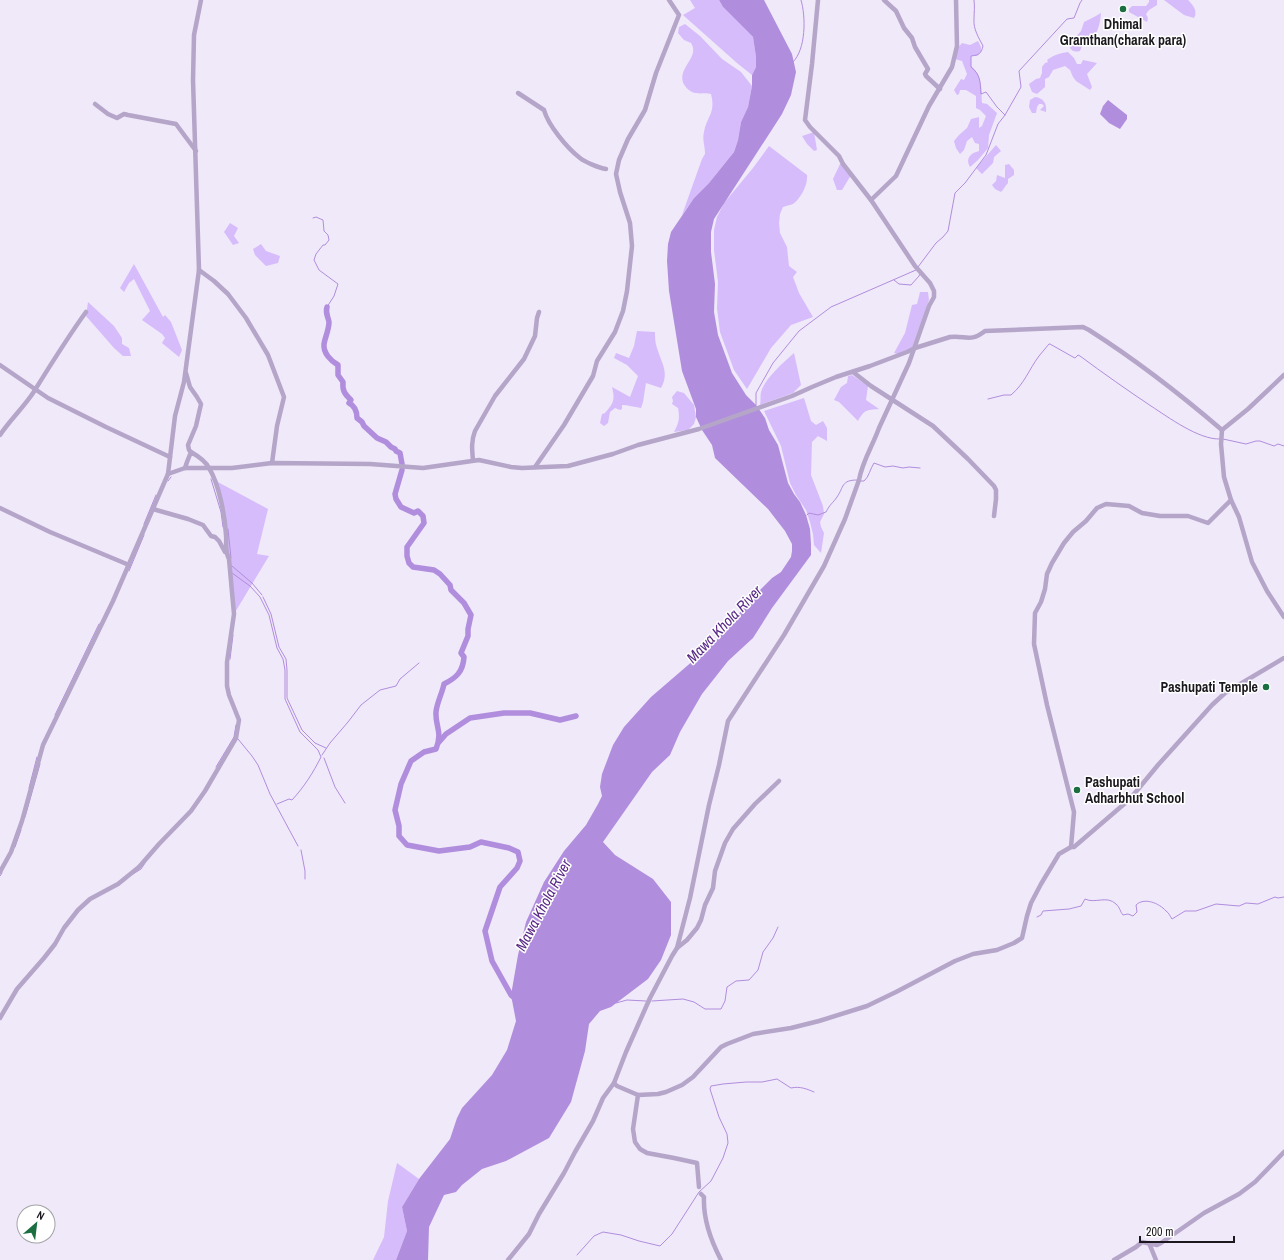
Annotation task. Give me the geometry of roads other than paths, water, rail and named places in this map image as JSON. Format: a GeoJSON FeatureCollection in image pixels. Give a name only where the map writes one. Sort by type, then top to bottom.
{"type":"FeatureCollection","features":[{"type":"Feature","properties":{"kind":"street"},"geometry":{"type":"LineString","coordinates":[[0,872],[11,852],[22,821],[43,745],[113,601],[168,474],[175,416],[186,370],[199,270],[193,80],[194,35],[201,0]]}},
{"type":"Feature","properties":{"kind":"street"},"geometry":{"type":"LineString","coordinates":[[535,467],[564,425],[593,376],[597,361],[615,332],[623,311],[631,260],[631,233],[616,174],[619,160],[628,139],[645,110],[656,73],[679,15],[669,0]]}},
{"type":"Feature","properties":{"kind":"street"},"geometry":{"type":"LineString","coordinates":[[508,1260],[529,1234],[539,1214],[564,1173],[595,1116],[603,1098],[614,1082],[650,998],[677,948],[690,898],[708,805],[719,765],[728,721],[788,628],[824,566],[845,519],[860,474],[909,363],[934,294],[930,283],[915,266],[871,200],[843,164],[837,153],[810,127],[805,120],[818,0]]}},
{"type":"Feature","properties":{"kind":"street"},"geometry":{"type":"LineString","coordinates":[[884,0],[896,11],[904,28],[912,38],[917,51],[928,69],[925,74],[926,76],[940,89]]}},
{"type":"Feature","properties":{"kind":"street"},"geometry":{"type":"LineString","coordinates":[[871,200],[896,176],[920,123],[952,66],[956,52],[958,34],[956,0]]}},
{"type":"Feature","properties":{"kind":"street"},"geometry":{"type":"LineString","coordinates":[[518,93],[544,110],[546,117],[553,127],[564,141],[581,158],[600,168],[606,169]]}},
{"type":"Feature","properties":{"kind":"street"},"geometry":{"type":"LineString","coordinates":[[95,104],[108,114],[117,118],[124,114],[128,114],[176,124],[196,151]]}},
{"type":"Feature","properties":{"kind":"street"},"geometry":{"type":"LineString","coordinates":[[199,270],[228,294],[246,318],[268,356],[284,397],[277,426],[272,463]]}},
{"type":"Feature","properties":{"kind":"street"},"geometry":{"type":"LineString","coordinates":[[0,435],[36,389],[86,312]]}},
{"type":"Feature","properties":{"kind":"street"},"geometry":{"type":"LineString","coordinates":[[473,460],[472,437],[495,396],[524,359],[535,336],[539,312]]}},
{"type":"Feature","properties":{"kind":"street"},"geometry":{"type":"LineString","coordinates":[[168,474],[185,468],[216,469],[272,463],[370,464],[424,468],[479,460],[522,468],[568,466],[699,429],[792,396],[914,348],[955,336],[972,339],[985,331],[1083,327],[1105,340],[1155,376],[1196,407],[1222,430]]}},
{"type":"Feature","properties":{"kind":"street"},"geometry":{"type":"LineString","coordinates":[[0,365],[48,398],[170,457]]}},
{"type":"Feature","properties":{"kind":"street"},"geometry":{"type":"LineString","coordinates":[[186,370],[190,387],[198,397],[201,404],[196,426],[188,445],[189,450],[198,456],[209,468],[223,512],[226,534],[226,552]]}},
{"type":"Feature","properties":{"kind":"street"},"geometry":{"type":"LineString","coordinates":[[853,372],[871,386],[934,426],[994,486],[996,490],[994,516]]}},
{"type":"Feature","properties":{"kind":"street"},"geometry":{"type":"LineString","coordinates":[[1284,375],[1248,409],[1222,430],[1221,439],[1224,477],[1231,500],[1239,517],[1255,568],[1267,591],[1284,617]]}},
{"type":"Feature","properties":{"kind":"street"},"geometry":{"type":"LineString","coordinates":[[185,468],[191,452]]}},
{"type":"Feature","properties":{"kind":"street"},"geometry":{"type":"LineString","coordinates":[[1072,847],[1074,812],[1056,743],[1034,644],[1035,613],[1041,602],[1047,574],[1052,563],[1064,543],[1073,532],[1086,521],[1097,508],[1106,504],[1129,506],[1142,513],[1160,516],[1188,516],[1208,523],[1231,500]]}},
{"type":"Feature","properties":{"kind":"street"},"geometry":{"type":"LineString","coordinates":[[0,508],[61,537],[129,565]]}},
{"type":"Feature","properties":{"kind":"street"},"geometry":{"type":"LineString","coordinates":[[0,1018],[17,989],[44,958],[78,910],[90,899],[118,884],[140,867],[159,844],[191,811],[205,791],[236,738],[238,720],[237,713],[229,695],[227,686],[227,662],[234,614],[229,559],[226,552],[215,537],[212,536],[203,525],[188,519],[152,509]]}},
{"type":"Feature","properties":{"kind":"street"},"geometry":{"type":"LineString","coordinates":[[614,1082],[617,1086],[638,1095],[658,1094],[682,1085],[693,1077],[721,1048],[738,1040],[766,1032],[819,1021],[867,1006],[902,990],[954,961],[973,954],[997,950],[1019,941],[1023,934],[1031,903],[1059,854],[1072,847],[1074,848],[1130,799],[1158,765],[1212,705],[1225,693],[1284,658]]}},
{"type":"Feature","properties":{"kind":"street"},"geometry":{"type":"LineString","coordinates":[[677,948],[697,928],[701,920],[712,888],[715,871],[725,843],[733,829],[755,804],[779,781]]}},
{"type":"Feature","properties":{"kind":"street"},"geometry":{"type":"LineString","coordinates":[[638,1095],[633,1129],[635,1142],[640,1149],[647,1153],[697,1164],[698,1187]]}},
{"type":"Feature","properties":{"kind":"street"},"geometry":{"type":"LineString","coordinates":[[1114,1260],[1142,1242],[1157,1246],[1204,1213],[1239,1194],[1255,1182],[1284,1152]]}},
{"type":"Feature","properties":{"kind":"street"},"geometry":{"type":"LineString","coordinates":[[701,1194],[704,1197],[706,1220],[721,1260]]}},
{"type":"Feature","properties":{"kind":"street"},"geometry":{"type":"LineString","coordinates":[[1149,1243],[1156,1260]]}},
{"type":"Feature","properties":{"kind":"water","name":"Mawa Khola River"},"geometry":{"type":"Polygon","coordinates":[[[719,0],[764,0],[792,54],[796,72],[791,95],[782,114],[714,219],[711,232],[711,252],[715,284],[714,312],[718,335],[732,373],[746,395],[756,405],[765,418],[769,430],[778,445],[788,483],[806,515],[810,529],[811,555],[772,608],[753,638],[728,661],[702,694],[680,732],[670,755],[652,772],[603,842],[615,855],[653,879],[671,902],[671,935],[661,960],[648,979],[611,1007],[600,1011],[589,1024],[585,1051],[571,1102],[549,1138],[506,1161],[482,1169],[462,1185],[456,1192],[444,1195],[429,1227],[428,1260],[396,1260],[407,1231],[402,1207],[419,1179],[450,1139],[462,1108],[492,1075],[507,1050],[516,1021],[511,995],[526,922],[544,882],[564,851],[586,825],[602,796],[600,787],[602,774],[613,745],[624,727],[651,697],[716,641],[752,598],[772,578],[781,572],[791,557],[792,544],[785,531],[768,509],[715,458],[712,445],[702,430],[696,417],[696,409],[682,371],[669,291],[667,261],[668,244],[671,232],[694,198],[709,183],[734,152],[741,122],[748,107],[752,86],[752,75],[756,67],[753,37],[723,7],[719,0]]]}},
{"type":"Feature","properties":{"kind":"water"},"geometry":{"type":"Polygon","coordinates":[[[1108,100],[1127,115],[1127,119],[1120,129],[1109,123],[1100,114],[1103,106],[1108,100]]]}},
{"type":"Feature","properties":{"kind":"waterway"},"geometry":{"type":"LineString","coordinates":[[793,62],[803,41],[804,15],[801,0]]}},
{"type":"Feature","properties":{"kind":"waterway"},"geometry":{"type":"LineString","coordinates":[[974,0],[974,26],[983,46],[979,54],[971,56],[971,67],[977,73],[980,82],[981,94],[986,92],[1005,115]]}},
{"type":"Feature","properties":{"kind":"waterway"},"geometry":{"type":"LineString","coordinates":[[918,267],[936,243],[948,231],[955,193],[965,183],[986,155],[998,124],[1021,87],[1019,71],[1067,19],[1074,18],[1082,0]]}},
{"type":"Feature","properties":{"kind":"waterway"},"geometry":{"type":"LineString","coordinates":[[313,218],[316,217],[323,220],[324,231],[328,235],[329,240],[316,254],[314,260],[319,270],[338,284],[334,296],[327,307]]}},
{"type":"Feature","properties":{"kind":"waterway"},"geometry":{"type":"LineString","coordinates":[[756,405],[756,393],[773,363],[799,331],[831,307],[916,270]]}},
{"type":"Feature","properties":{"kind":"waterway"},"geometry":{"type":"LineString","coordinates":[[894,280],[899,284],[911,285],[920,274]]}},
{"type":"Feature","properties":{"kind":"waterway"},"geometry":{"type":"LineString","coordinates":[[327,307],[326,313],[329,325],[324,347],[328,356],[338,365],[338,375],[343,382],[344,392],[351,400],[349,403],[354,407],[357,418],[364,426],[377,438],[386,442],[400,453],[402,464]]}},
{"type":"Feature","properties":{"kind":"waterway"},"geometry":{"type":"LineString","coordinates":[[988,399],[1011,395],[1023,381],[1039,356],[1050,344],[1075,358],[1078,355],[1080,356],[1133,394],[1184,427],[1203,436],[1220,439]]}},
{"type":"Feature","properties":{"kind":"waterway"},"geometry":{"type":"LineString","coordinates":[[1223,439],[1246,444],[1260,441],[1274,446],[1278,444],[1284,446]]}},
{"type":"Feature","properties":{"kind":"waterway"},"geometry":{"type":"LineString","coordinates":[[860,481],[864,481],[866,479],[874,463],[885,467],[893,466],[903,468],[920,468]]}},
{"type":"Feature","properties":{"kind":"waterway"},"geometry":{"type":"LineString","coordinates":[[402,470],[395,494],[396,499],[401,507],[414,513],[418,511],[423,516],[424,523],[407,547],[409,563],[413,567],[434,570],[440,574],[450,585],[451,590],[464,603],[471,615],[468,636],[461,653],[464,657],[462,667],[455,677],[444,684],[437,705],[436,717],[439,738],[436,749],[424,752],[411,761],[401,784],[395,810],[399,826],[399,836],[407,845],[439,851],[470,847],[481,842],[509,848],[518,852],[520,861],[517,868],[500,887],[485,931],[492,961],[511,995],[516,999]]}},
{"type":"Feature","properties":{"kind":"waterway"},"geometry":{"type":"LineString","coordinates":[[168,481],[171,477]]}},
{"type":"Feature","properties":{"kind":"waterway"},"geometry":{"type":"LineString","coordinates":[[211,479],[221,512],[223,527]]}},
{"type":"Feature","properties":{"kind":"waterway"},"geometry":{"type":"LineString","coordinates":[[807,515],[809,513],[818,515],[826,512],[845,483],[848,481],[857,480]]}},
{"type":"Feature","properties":{"kind":"waterway"},"geometry":{"type":"LineString","coordinates":[[144,524],[156,495]]}},
{"type":"Feature","properties":{"kind":"waterway"},"geometry":{"type":"LineString","coordinates":[[228,529],[231,558]]}},
{"type":"Feature","properties":{"kind":"waterway"},"geometry":{"type":"LineString","coordinates":[[129,571],[144,535]]}},
{"type":"Feature","properties":{"kind":"waterway"},"geometry":{"type":"LineString","coordinates":[[232,566],[252,583],[262,595]]}},
{"type":"Feature","properties":{"kind":"waterway"},"geometry":{"type":"LineString","coordinates":[[232,573],[250,586],[260,597],[269,615],[277,648],[283,659],[285,670],[285,699],[300,732],[318,750],[321,757],[308,780],[292,800],[289,799],[277,804]]}},
{"type":"Feature","properties":{"kind":"waterway"},"geometry":{"type":"LineString","coordinates":[[263,597],[271,614],[279,647],[286,659],[287,698],[302,730],[315,743],[326,748]]}},
{"type":"Feature","properties":{"kind":"waterway"},"geometry":{"type":"LineString","coordinates":[[55,715],[99,624]]}},
{"type":"Feature","properties":{"kind":"waterway"},"geometry":{"type":"LineString","coordinates":[[230,659],[233,635]]}},
{"type":"Feature","properties":{"kind":"waterway"},"geometry":{"type":"LineString","coordinates":[[322,755],[361,705],[380,690],[396,686],[400,679],[419,663]]}},
{"type":"Feature","properties":{"kind":"waterway"},"geometry":{"type":"LineString","coordinates":[[439,742],[446,734],[470,718],[504,713],[530,713],[560,720],[576,716]]}},
{"type":"Feature","properties":{"kind":"waterway"},"geometry":{"type":"LineString","coordinates":[[216,767],[234,737],[236,725]]}},
{"type":"Feature","properties":{"kind":"waterway"},"geometry":{"type":"LineString","coordinates":[[238,739],[258,765],[270,794],[298,846]]}},
{"type":"Feature","properties":{"kind":"waterway"},"geometry":{"type":"LineString","coordinates":[[29,788],[37,757]]}},
{"type":"Feature","properties":{"kind":"waterway"},"geometry":{"type":"LineString","coordinates":[[324,758],[335,787],[345,803]]}},
{"type":"Feature","properties":{"kind":"waterway"},"geometry":{"type":"LineString","coordinates":[[25,817],[40,764]]}},
{"type":"Feature","properties":{"kind":"waterway"},"geometry":{"type":"LineString","coordinates":[[15,847],[21,830]]}},
{"type":"Feature","properties":{"kind":"waterway"},"geometry":{"type":"LineString","coordinates":[[301,850],[305,879]]}},
{"type":"Feature","properties":{"kind":"waterway"},"geometry":{"type":"LineString","coordinates":[[133,874],[141,869],[145,863]]}},
{"type":"Feature","properties":{"kind":"waterway"},"geometry":{"type":"LineString","coordinates":[[1037,917],[1041,915],[1043,911],[1069,909],[1081,906],[1085,899],[1093,901],[1112,901],[1117,905],[1123,915],[1128,914],[1133,916],[1137,912],[1136,905],[1139,903],[1143,901],[1156,903],[1163,908],[1172,919],[1185,911],[1196,911],[1216,904],[1239,906],[1246,903],[1258,904],[1275,897],[1284,897]]}},
{"type":"Feature","properties":{"kind":"waterway"},"geometry":{"type":"LineString","coordinates":[[652,1001],[683,999],[694,1002],[705,1009],[721,1009],[725,1001],[727,987],[736,981],[749,980],[758,970],[763,952],[773,938],[778,927]]}},
{"type":"Feature","properties":{"kind":"waterway"},"geometry":{"type":"LineString","coordinates":[[616,1003],[627,1000],[646,1001]]}},
{"type":"Feature","properties":{"kind":"waterway"},"geometry":{"type":"LineString","coordinates":[[577,1255],[594,1236],[603,1232],[621,1235],[660,1246],[672,1234],[699,1192],[711,1181],[723,1158],[728,1143],[727,1134],[719,1117],[710,1089],[711,1086],[746,1082],[762,1082],[777,1079],[791,1088],[806,1089],[814,1092]]}},
{"type":"Feature","properties":{"kind":"place","name":"Dhimal Gramthan(charak para)"},"geometry":{"type":"Point","coordinates":[1123,9]}},
{"type":"Feature","properties":{"kind":"place","name":"Pashupati Temple"},"geometry":{"type":"Point","coordinates":[1266,687]}},
{"type":"Feature","properties":{"kind":"place","name":"Pashupati Adharbhut School"},"geometry":{"type":"Point","coordinates":[1077,790]}}]}
